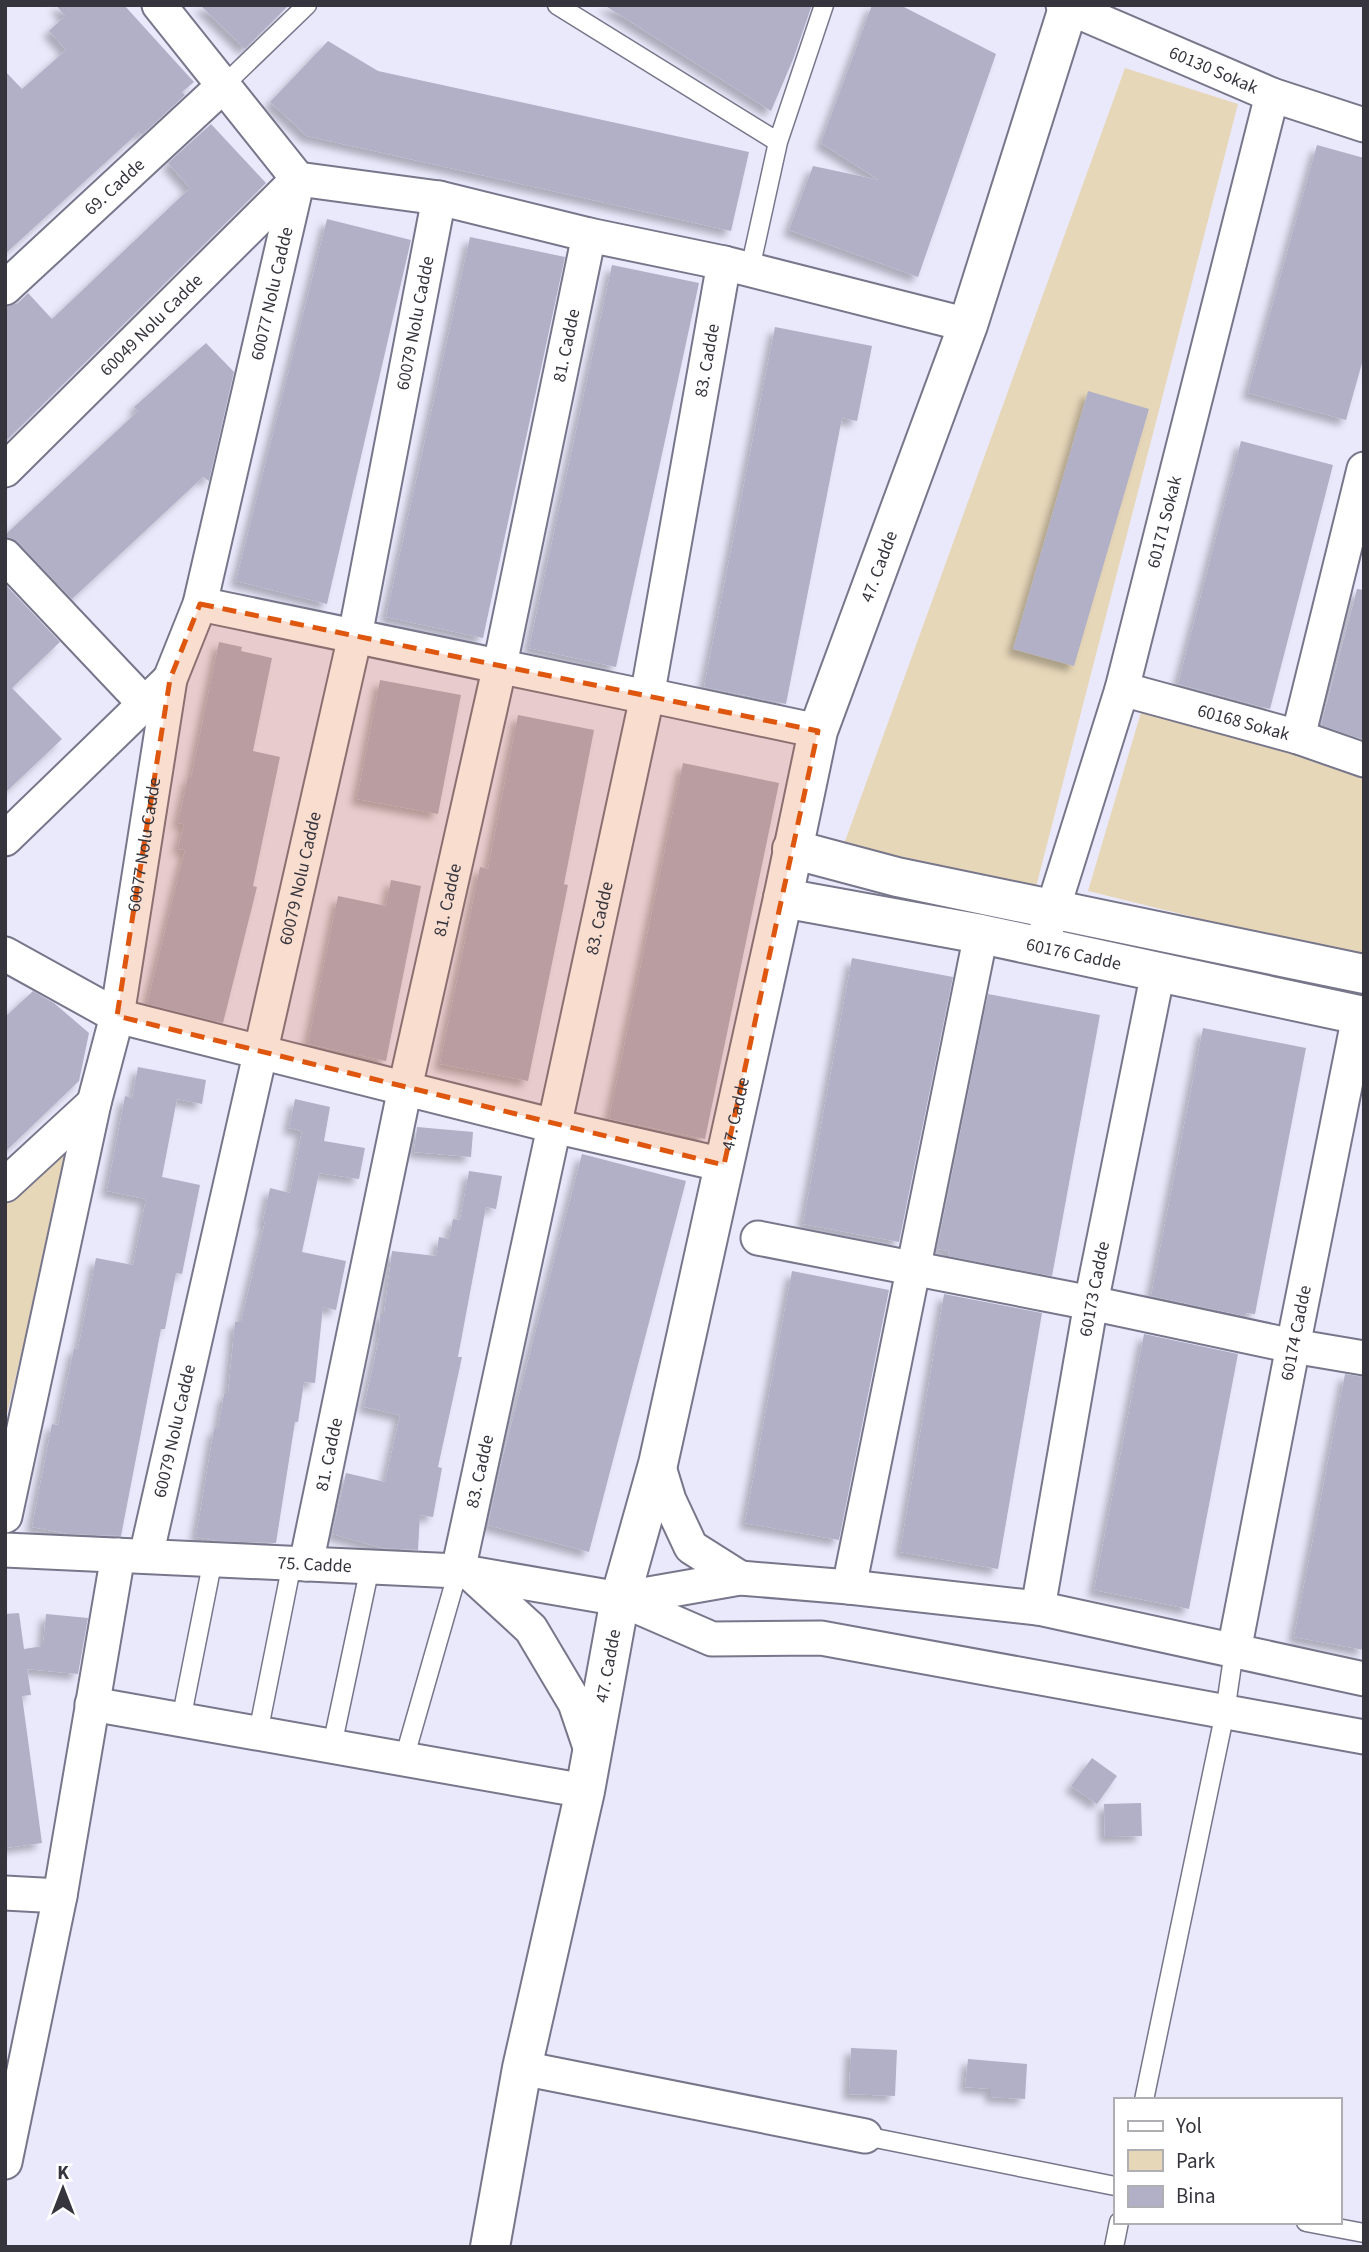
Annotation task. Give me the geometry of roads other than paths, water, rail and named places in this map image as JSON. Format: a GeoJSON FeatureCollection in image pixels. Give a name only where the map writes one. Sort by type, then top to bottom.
{"type":"FeatureCollection","features":[{"type":"Feature","properties":{"kind":"street"},"geometry":{"type":"LineString","coordinates":[[159,5],[298,179],[439,198],[589,235],[737,266],[968,324]]}},
{"type":"Feature","properties":{"kind":"street","name":"60130 Sokak"},"geometry":{"type":"LineString","coordinates":[[1066,6],[1272,96],[1364,125]]}},
{"type":"Feature","properties":{"kind":"street","name":"47. Cadde"},"geometry":{"type":"LineString","coordinates":[[490,2247],[522,2068],[585,1791],[620,1599],[658,1464],[818,731],[968,324],[1066,6]]}},
{"type":"Feature","properties":{"kind":"street","name":"69. Cadde"},"geometry":{"type":"LineString","coordinates":[[5,288],[224,85]]}},
{"type":"Feature","properties":{"kind":"street","name":"60171 Sokak"},"geometry":{"type":"LineString","coordinates":[[1041,946],[1122,689],[1272,96]]}},
{"type":"Feature","properties":{"kind":"street","name":"60049 Nolu Cadde"},"geometry":{"type":"LineString","coordinates":[[5,470],[298,179]]}},
{"type":"Feature","properties":{"kind":"street","name":"60077 Nolu Cadde"},"geometry":{"type":"LineString","coordinates":[[5,1516],[93,1103],[117,1016],[170,678],[200,604],[298,179]]}},
{"type":"Feature","properties":{"kind":"street","name":"60079 Nolu Cadde"},"geometry":{"type":"LineString","coordinates":[[5,2162],[60,1896],[92,1704],[261,1051],[355,636],[439,198]]}},
{"type":"Feature","properties":{"kind":"street","name":"81. Cadde"},"geometry":{"type":"LineString","coordinates":[[299,1563],[500,666],[589,235]]}},
{"type":"Feature","properties":{"kind":"street","name":"83. Cadde"},"geometry":{"type":"LineString","coordinates":[[464,1572],[555,1126],[737,266]]}},
{"type":"Feature","properties":{"kind":"street"},"geometry":{"type":"LineString","coordinates":[[1298,737],[1364,469]]}},
{"type":"Feature","properties":{"kind":"street"},"geometry":{"type":"LineString","coordinates":[[5,556],[144,703]]}},
{"type":"Feature","properties":{"kind":"street"},"geometry":{"type":"LineString","coordinates":[[200,604],[818,731]]}},
{"type":"Feature","properties":{"kind":"street"},"geometry":{"type":"LineString","coordinates":[[5,839],[170,678]]}},
{"type":"Feature","properties":{"kind":"street","name":"60168 Sokak"},"geometry":{"type":"LineString","coordinates":[[1122,689],[1298,737],[1364,760]]}},
{"type":"Feature","properties":{"kind":"street"},"geometry":{"type":"LineString","coordinates":[[792,849],[897,877],[1364,974]]}},
{"type":"Feature","properties":{"kind":"street","name":"60176 Cadde"},"geometry":{"type":"LineString","coordinates":[[783,898],[1041,946],[1362,1016]]}},
{"type":"Feature","properties":{"kind":"street"},"geometry":{"type":"LineString","coordinates":[[849,1587],[981,934]]}},
{"type":"Feature","properties":{"kind":"street"},"geometry":{"type":"LineString","coordinates":[[5,954],[117,1016],[555,1126],[724,1165]]}},
{"type":"Feature","properties":{"kind":"street","name":"60173 Cadde"},"geometry":{"type":"LineString","coordinates":[[1038,1608],[1091,1303],[1158,972]]}},
{"type":"Feature","properties":{"kind":"street","name":"60174 Cadde"},"geometry":{"type":"LineString","coordinates":[[1234,1651],[1293,1346],[1362,1016]]}},
{"type":"Feature","properties":{"kind":"street"},"geometry":{"type":"LineString","coordinates":[[5,1185],[93,1103]]}},
{"type":"Feature","properties":{"kind":"street"},"geometry":{"type":"LineString","coordinates":[[758,1238],[1364,1358]]}},
{"type":"Feature","properties":{"kind":"street"},"geometry":{"type":"LineString","coordinates":[[658,1464],[668,1500],[691,1547],[740,1578]]}},
{"type":"Feature","properties":{"kind":"street","name":"75. Cadde"},"geometry":{"type":"LineString","coordinates":[[5,1550],[464,1572],[620,1599]]}},
{"type":"Feature","properties":{"kind":"street"},"geometry":{"type":"LineString","coordinates":[[464,1572],[531,1629],[575,1703],[592,1753]]}},
{"type":"Feature","properties":{"kind":"street"},"geometry":{"type":"LineString","coordinates":[[620,1599],[740,1578],[849,1587],[1038,1608],[1364,1679]]}},
{"type":"Feature","properties":{"kind":"street"},"geometry":{"type":"LineString","coordinates":[[620,1599],[712,1639],[821,1638],[1364,1737]]}},
{"type":"Feature","properties":{"kind":"street"},"geometry":{"type":"LineString","coordinates":[[92,1704],[585,1791]]}},
{"type":"Feature","properties":{"kind":"street"},"geometry":{"type":"LineString","coordinates":[[5,1893],[60,1896]]}},
{"type":"Feature","properties":{"kind":"street"},"geometry":{"type":"LineString","coordinates":[[522,2068],[865,2136]]}},
{"type":"Feature","properties":{"kind":"lane"},"geometry":{"type":"LineString","coordinates":[[224,85],[307,5]]}},
{"type":"Feature","properties":{"kind":"lane"},"geometry":{"type":"LineString","coordinates":[[557,5],[778,142]]}},
{"type":"Feature","properties":{"kind":"lane"},"geometry":{"type":"LineString","coordinates":[[737,266],[824,5]]}},
{"type":"Feature","properties":{"kind":"lane"},"geometry":{"type":"LineString","coordinates":[[181,1720],[213,1559]]}},
{"type":"Feature","properties":{"kind":"lane"},"geometry":{"type":"LineString","coordinates":[[258,1733],[299,1563]]}},
{"type":"Feature","properties":{"kind":"lane"},"geometry":{"type":"LineString","coordinates":[[332,1746],[370,1567]]}},
{"type":"Feature","properties":{"kind":"lane"},"geometry":{"type":"LineString","coordinates":[[404,1759],[464,1572]]}},
{"type":"Feature","properties":{"kind":"lane"},"geometry":{"type":"LineString","coordinates":[[1144,2098],[1225,1712],[1234,1651]]}},
{"type":"Feature","properties":{"kind":"lane"},"geometry":{"type":"LineString","coordinates":[[865,2136],[1114,2186]]}},
{"type":"Feature","properties":{"kind":"lane"},"geometry":{"type":"LineString","coordinates":[[1114,2247],[1119,2224]]}},
{"type":"Feature","properties":{"kind":"lane"},"geometry":{"type":"LineString","coordinates":[[1317,2224],[1364,2233]]}}]}
